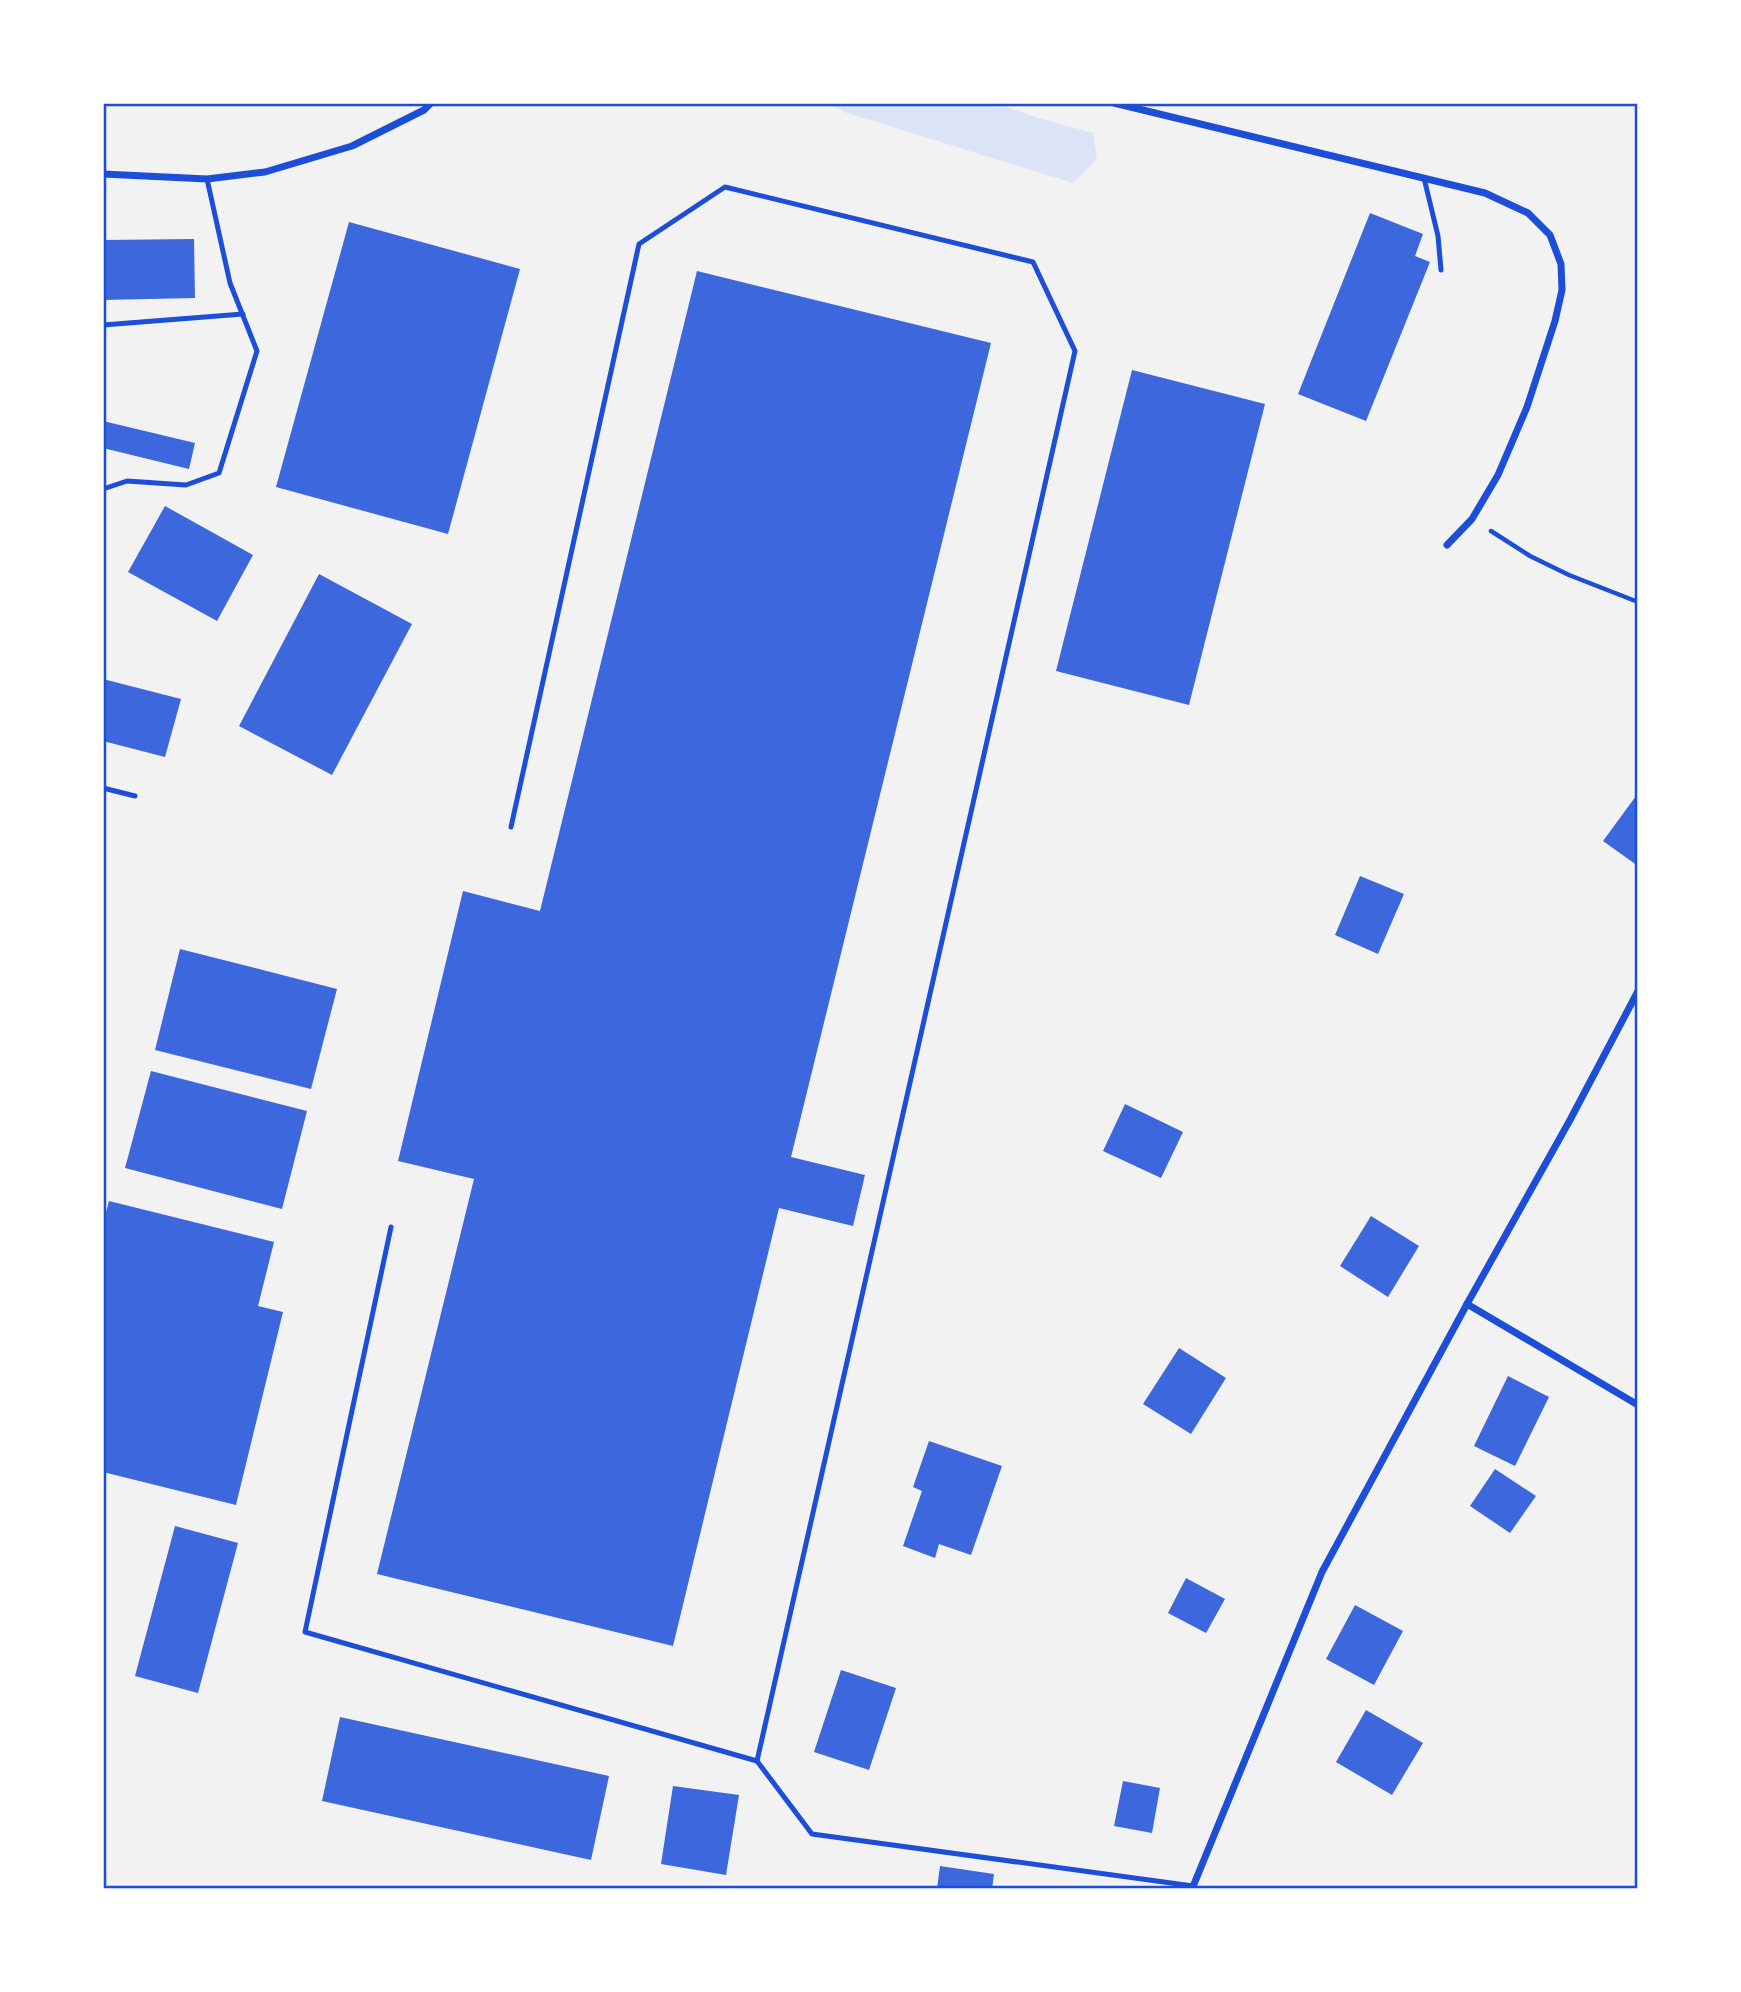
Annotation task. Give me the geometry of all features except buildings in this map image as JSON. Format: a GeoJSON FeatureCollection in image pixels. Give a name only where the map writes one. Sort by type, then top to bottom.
{"type":"FeatureCollection","features":[{"type":"Feature","properties":{"kind":"street"},"geometry":{"type":"LineString","coordinates":[[103,174],[206,180],[265,172],[352,146],[424,110],[431,103]]}},
{"type":"Feature","properties":{"kind":"street"},"geometry":{"type":"LineString","coordinates":[[1114,103],[1485,193],[1528,213],[1550,236],[1561,264],[1562,290],[1555,321],[1527,407],[1499,475],[1472,519],[1447,545]]}},
{"type":"Feature","properties":{"kind":"street"},"geometry":{"type":"LineString","coordinates":[[1193,1887],[1322,1572],[1638,991]]}},
{"type":"Feature","properties":{"kind":"street"},"geometry":{"type":"LineString","coordinates":[[1467,1304],[1638,1405]]}},
{"type":"Feature","properties":{"kind":"lane"},"geometry":{"type":"LineString","coordinates":[[1424,178],[1438,236],[1441,270]]}},
{"type":"Feature","properties":{"kind":"lane"},"geometry":{"type":"LineString","coordinates":[[103,489],[127,481],[186,485],[219,473],[257,351],[230,283],[206,180]]}},
{"type":"Feature","properties":{"kind":"lane"},"geometry":{"type":"LineString","coordinates":[[511,827],[639,244],[725,187],[1033,262],[1075,351],[757,1761]]}},
{"type":"Feature","properties":{"kind":"lane"},"geometry":{"type":"LineString","coordinates":[[103,325],[243,314]]}},
{"type":"Feature","properties":{"kind":"lane"},"geometry":{"type":"LineString","coordinates":[[103,788],[135,796]]}},
{"type":"Feature","properties":{"kind":"lane"},"geometry":{"type":"LineString","coordinates":[[391,1227],[306,1632],[757,1761],[812,1834],[1193,1887]]}},
{"type":"Feature","properties":{"kind":"path"},"geometry":{"type":"LineString","coordinates":[[1472,519],[1531,556],[1569,575],[1638,602]]}},
{"type":"Feature","properties":{"kind":"shaded area"},"geometry":{"type":"Polygon","coordinates":[[[830,103],[995,103],[1093,133],[1097,159],[1073,183],[844,112],[830,103]]]}}]}
